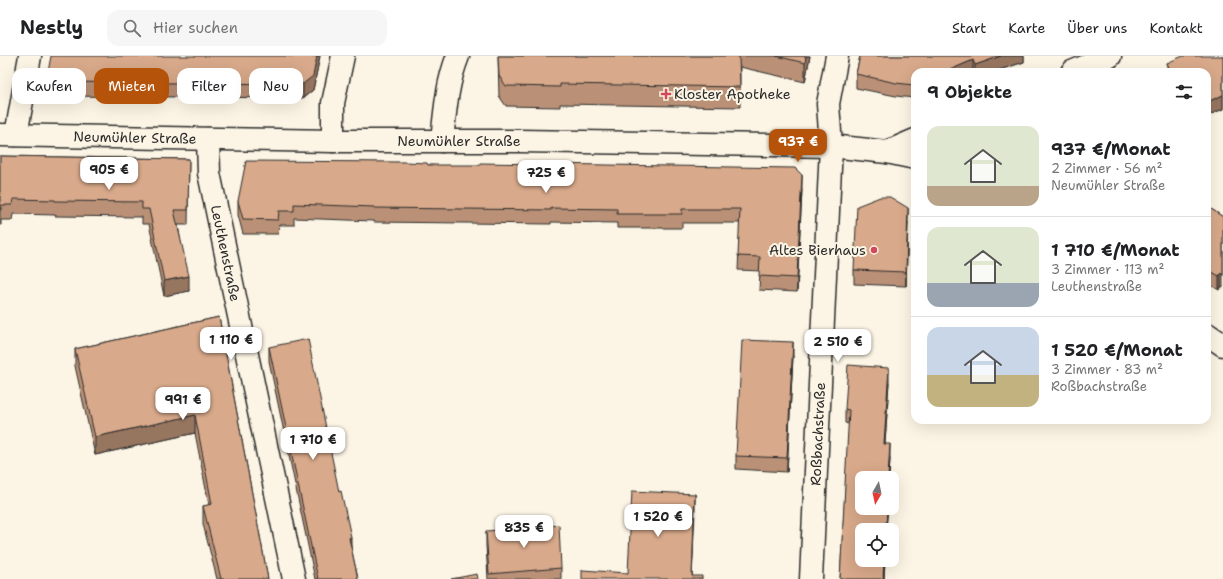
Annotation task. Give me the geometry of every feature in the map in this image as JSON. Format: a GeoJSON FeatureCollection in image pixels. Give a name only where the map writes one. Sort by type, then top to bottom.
{"type":"FeatureCollection","features":[{"type":"Feature","properties":{"kind":"street"},"geometry":{"type":"LineString","coordinates":[[8,135],[30,56]]}},
{"type":"Feature","properties":{"kind":"street"},"geometry":{"type":"LineString","coordinates":[[333,141],[333,103],[343,56]]}},
{"type":"Feature","properties":{"kind":"street"},"geometry":{"type":"LineString","coordinates":[[442,141],[447,98],[458,56]]}},
{"type":"Feature","properties":{"kind":"street","name":"Roßbachstraße"},"geometry":{"type":"LineString","coordinates":[[811,579],[831,146],[828,104],[837,56]]}},
{"type":"Feature","properties":{"kind":"street"},"geometry":{"type":"LineString","coordinates":[[1082,68],[1110,56]]}},
{"type":"Feature","properties":{"kind":"street","name":"Neumühler Straße"},"geometry":{"type":"LineString","coordinates":[[8,135],[333,141],[831,146],[887,152],[911,142]]}},
{"type":"Feature","properties":{"kind":"street","name":"Leuthenstraße"},"geometry":{"type":"LineString","coordinates":[[208,139],[209,173],[294,579]]}},
{"type":"Feature","properties":{"kind":"street"},"geometry":{"type":"LineString","coordinates":[[887,152],[911,157]]}},
{"type":"Feature","properties":{"kind":"street"},"geometry":{"type":"LineString","coordinates":[[1211,337],[1223,345]]}},
{"type":"Feature","properties":{"kind":"building"},"geometry":{"type":"Polygon","coordinates":[[[51,56],[317,56],[313,76],[303,84],[303,68],[249,68],[249,84],[241,83],[241,68],[177,68],[177,83],[169,83],[169,68],[94,68],[94,82],[86,82],[86,68],[49,68],[51,56]]]}},
{"type":"Feature","properties":{"kind":"building"},"geometry":{"type":"Polygon","coordinates":[[[498,56],[739,56],[740,87],[560,84],[560,87],[506,86],[499,76],[498,56]]]}},
{"type":"Feature","properties":{"kind":"building"},"geometry":{"type":"Polygon","coordinates":[[[776,56],[806,56],[805,63],[776,56]]]}},
{"type":"Feature","properties":{"kind":"building"},"geometry":{"type":"Polygon","coordinates":[[[860,56],[1001,56],[975,65],[973,60],[954,68],[911,68],[911,85],[896,83],[856,74],[860,56]]]}},
{"type":"Feature","properties":{"kind":"building"},"geometry":{"type":"Polygon","coordinates":[[[1183,56],[1223,56],[1223,95],[1211,100],[1211,68],[1169,68],[1167,63],[1183,56]]]}},
{"type":"Feature","properties":{"kind":"building"},"geometry":{"type":"Polygon","coordinates":[[[0,156],[189,159],[188,210],[174,210],[189,276],[164,281],[149,209],[142,209],[142,202],[13,199],[12,205],[1,205],[0,210],[0,156]]]}},
{"type":"Feature","properties":{"kind":"building"},"geometry":{"type":"Polygon","coordinates":[[[246,161],[405,162],[427,163],[428,165],[480,165],[480,163],[795,168],[802,175],[797,278],[759,276],[760,257],[738,256],[740,209],[682,209],[682,214],[617,214],[617,209],[551,208],[551,210],[374,208],[294,204],[294,211],[279,211],[278,220],[243,219],[238,201],[246,161]]]}},
{"type":"Feature","properties":{"kind":"building"},"geometry":{"type":"Polygon","coordinates":[[[880,197],[890,197],[908,208],[906,272],[854,270],[857,206],[880,197]]]}},
{"type":"Feature","properties":{"kind":"building"},"geometry":{"type":"Polygon","coordinates":[[[1211,209],[1223,217],[1223,275],[1221,273],[1219,276],[1211,271],[1211,209]]]}},
{"type":"Feature","properties":{"kind":"building"},"geometry":{"type":"Polygon","coordinates":[[[219,317],[268,579],[221,579],[203,506],[212,504],[195,415],[95,437],[75,349],[219,317]]]}},
{"type":"Feature","properties":{"kind":"building"},"geometry":{"type":"Polygon","coordinates":[[[308,339],[339,492],[341,491],[351,537],[349,538],[358,579],[318,579],[269,347],[308,339]]]}},
{"type":"Feature","properties":{"kind":"building"},"geometry":{"type":"Polygon","coordinates":[[[742,340],[793,342],[787,458],[736,456],[742,340]]]}},
{"type":"Feature","properties":{"kind":"building"},"geometry":{"type":"Polygon","coordinates":[[[848,365],[889,368],[884,444],[890,444],[888,471],[855,471],[855,515],[887,515],[886,523],[855,523],[855,567],[884,567],[883,579],[840,579],[849,410],[845,409],[848,365]]]}},
{"type":"Feature","properties":{"kind":"building"},"geometry":{"type":"Polygon","coordinates":[[[632,491],[695,494],[692,576],[702,576],[702,579],[582,579],[582,570],[628,573],[632,491]]]}},
{"type":"Feature","properties":{"kind":"building"},"geometry":{"type":"Polygon","coordinates":[[[559,525],[561,568],[489,574],[486,531],[559,525]]]}},
{"type":"Feature","properties":{"kind":"building"},"geometry":{"type":"Polygon","coordinates":[[[477,574],[478,579],[451,579],[477,574]]]}},
{"type":"Feature","properties":{"kind":"place","name":"Kloster Apotheke"},"geometry":{"type":"Point","coordinates":[666,94]}},
{"type":"Feature","properties":{"kind":"place","name":"Altes Bierhaus"},"geometry":{"type":"Point","coordinates":[874,250]}}]}
